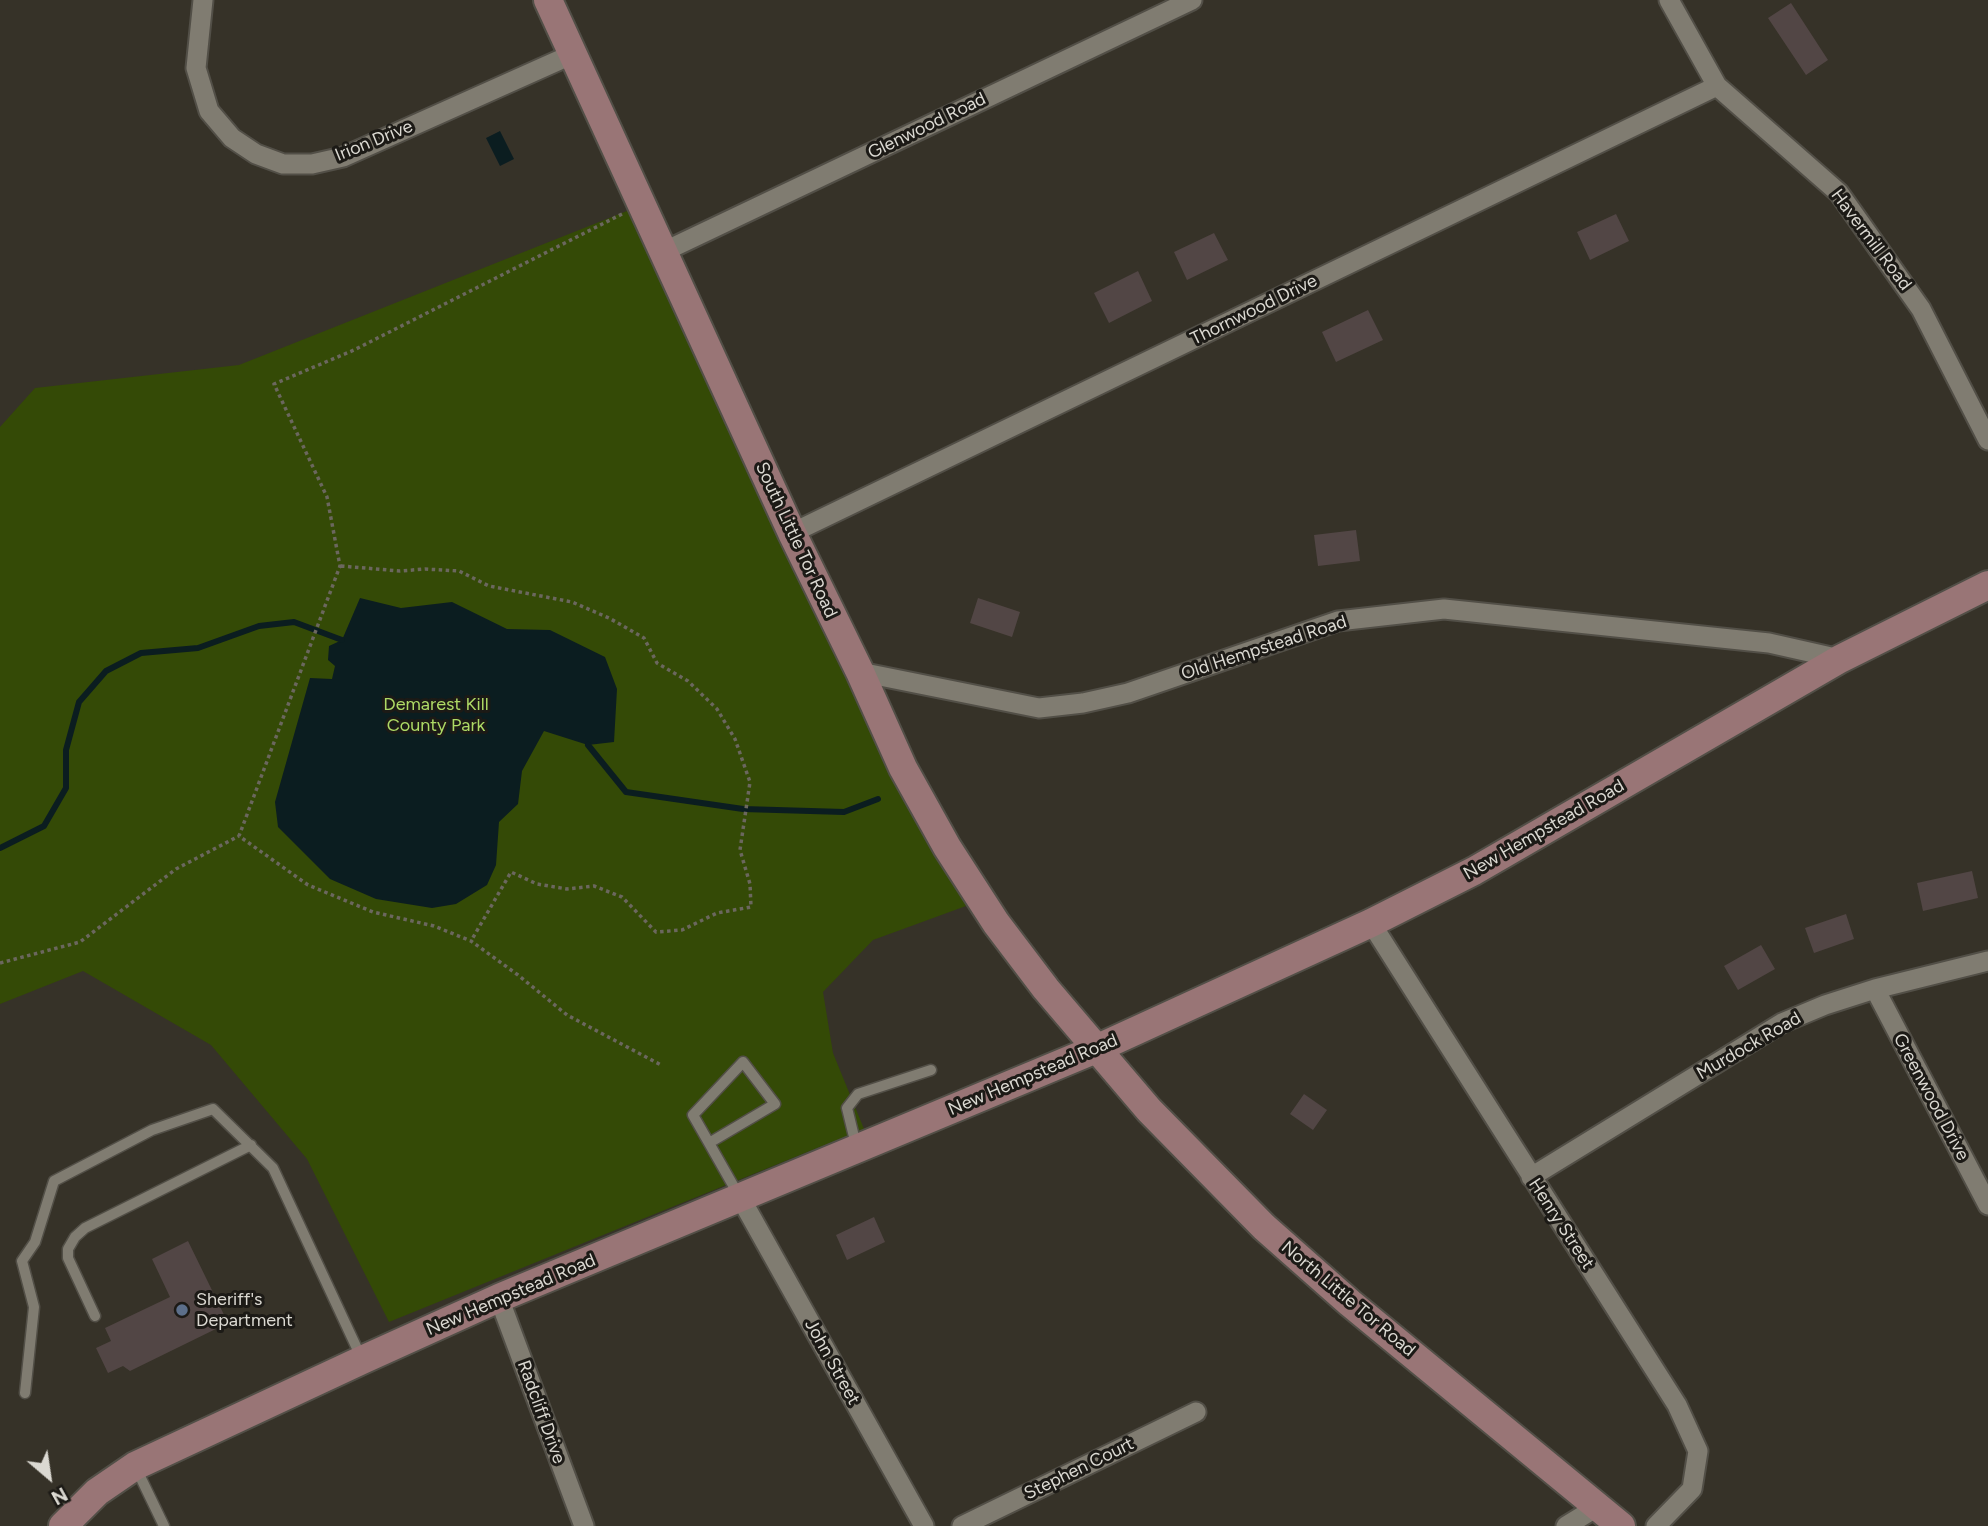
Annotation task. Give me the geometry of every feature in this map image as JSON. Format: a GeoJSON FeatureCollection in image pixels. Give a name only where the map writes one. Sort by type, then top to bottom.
{"type":"FeatureCollection","features":[{"type":"Feature","properties":{"kind":"street","name":"Irion Drive"},"geometry":{"type":"LineString","coordinates":[[203,0],[196,68],[209,111],[232,138],[256,154],[284,164],[312,164],[343,157],[573,54]]}},
{"type":"Feature","properties":{"kind":"street","name":"South Little Tor Road"},"geometry":{"type":"LineString","coordinates":[[548,0],[792,533],[860,672],[903,768],[947,847],[996,923],[1096,1049]]}},
{"type":"Feature","properties":{"kind":"street","name":"Glenwood Road"},"geometry":{"type":"LineString","coordinates":[[663,252],[1192,0]]}},
{"type":"Feature","properties":{"kind":"street","name":"Havermill Road"},"geometry":{"type":"LineString","coordinates":[[1669,0],[1717,86],[1839,193],[1921,309],[1988,440]]}},
{"type":"Feature","properties":{"kind":"street","name":"Thornwood Drive"},"geometry":{"type":"LineString","coordinates":[[792,533],[1717,86]]}},
{"type":"Feature","properties":{"kind":"street","name":"New Hempstead Road"},"geometry":{"type":"LineString","coordinates":[[63,1526],[97,1492],[135,1466],[362,1360],[499,1298],[1096,1049],[1371,923],[1474,871],[1840,659],[1988,585]]}},
{"type":"Feature","properties":{"kind":"street","name":"Old Hempstead Road"},"geometry":{"type":"LineString","coordinates":[[860,672],[1039,708],[1083,703],[1128,693],[1338,621],[1444,609],[1769,643],[1840,659]]}},
{"type":"Feature","properties":{"kind":"street","name":"Henry Street"},"geometry":{"type":"LineString","coordinates":[[1371,923],[1677,1405],[1698,1451],[1692,1489],[1656,1526]]}},
{"type":"Feature","properties":{"kind":"street","name":"Murdock Road"},"geometry":{"type":"LineString","coordinates":[[1531,1177],[1782,1023],[1825,1005],[1875,989],[1988,961]]}},
{"type":"Feature","properties":{"kind":"street","name":"Greenwood Drive"},"geometry":{"type":"LineString","coordinates":[[1875,989],[1988,1205]]}},
{"type":"Feature","properties":{"kind":"street","name":"North Little Tor Road"},"geometry":{"type":"LineString","coordinates":[[1096,1049],[1158,1119],[1264,1227],[1350,1303],[1621,1526]]}},
{"type":"Feature","properties":{"kind":"street","name":"John Street"},"geometry":{"type":"LineString","coordinates":[[740,1198],[923,1526]]}},
{"type":"Feature","properties":{"kind":"street","name":"Radcliff Drive"},"geometry":{"type":"LineString","coordinates":[[499,1298],[584,1526]]}},
{"type":"Feature","properties":{"kind":"street","name":"Stephen Court"},"geometry":{"type":"LineString","coordinates":[[962,1526],[1196,1412]]}},
{"type":"Feature","properties":{"kind":"street"},"geometry":{"type":"LineString","coordinates":[[1566,1526],[1598,1507]]}},
{"type":"Feature","properties":{"kind":"lane"},"geometry":{"type":"LineString","coordinates":[[709,1143],[775,1104],[743,1062],[693,1115],[740,1198]]}},
{"type":"Feature","properties":{"kind":"lane"},"geometry":{"type":"LineString","coordinates":[[857,1149],[847,1108],[858,1094],[931,1070]]}},
{"type":"Feature","properties":{"kind":"lane"},"geometry":{"type":"LineString","coordinates":[[24,1392],[34,1307],[23,1261],[35,1242],[54,1181],[152,1129],[213,1109],[273,1168],[362,1360]]}},
{"type":"Feature","properties":{"kind":"lane"},"geometry":{"type":"LineString","coordinates":[[95,1316],[68,1258],[68,1249],[75,1237],[86,1228],[251,1145]]}},
{"type":"Feature","properties":{"kind":"lane"},"geometry":{"type":"LineString","coordinates":[[135,1466],[164,1526]]}},
{"type":"Feature","properties":{"kind":"path"},"geometry":{"type":"LineString","coordinates":[[0,963],[80,942],[176,869],[239,836],[340,566],[327,497],[274,384],[354,350],[626,213]]}},
{"type":"Feature","properties":{"kind":"path"},"geometry":{"type":"LineString","coordinates":[[340,566],[400,571],[459,571],[489,586],[572,602],[609,618],[644,638],[657,663],[688,681],[717,709],[738,750],[750,782],[740,850],[750,884],[751,907],[717,913],[682,930],[656,932],[622,897],[594,886],[567,889],[537,884],[511,872],[471,941]]}},
{"type":"Feature","properties":{"kind":"path"},"geometry":{"type":"LineString","coordinates":[[239,836],[308,885],[373,912],[434,926],[471,941],[567,1015],[661,1065]]}},
{"type":"Feature","properties":{"kind":"green space","name":"Demarest Kill County Park"},"geometry":{"type":"Polygon","coordinates":[[[637,207],[966,906],[873,940],[823,992],[833,1053],[864,1129],[389,1322],[307,1159],[211,1045],[83,971],[0,1004],[0,427],[35,388],[239,365],[637,207]]]}},
{"type":"Feature","properties":{"kind":"shaded area"},"geometry":{"type":"Polygon","coordinates":[[[500,131],[514,159],[500,166],[486,138],[500,131]]]}},
{"type":"Feature","properties":{"kind":"shaded area"},"geometry":{"type":"Polygon","coordinates":[[[360,598],[401,608],[452,602],[507,629],[550,630],[605,657],[617,689],[614,742],[588,745],[544,731],[522,771],[518,804],[499,822],[496,865],[487,885],[456,904],[432,908],[376,899],[330,879],[278,827],[275,802],[310,678],[332,679],[335,666],[328,660],[329,646],[342,640],[360,598]]]}},
{"type":"Feature","properties":{"kind":"building"},"geometry":{"type":"Polygon","coordinates":[[[1791,3],[1828,60],[1806,75],[1768,18],[1791,3]]]}},
{"type":"Feature","properties":{"kind":"building"},"geometry":{"type":"Polygon","coordinates":[[[1616,214],[1629,241],[1590,260],[1577,232],[1616,214]]]}},
{"type":"Feature","properties":{"kind":"building"},"geometry":{"type":"Polygon","coordinates":[[[1214,233],[1228,260],[1187,280],[1174,252],[1214,233]]]}},
{"type":"Feature","properties":{"kind":"building"},"geometry":{"type":"Polygon","coordinates":[[[1138,271],[1152,301],[1109,323],[1094,293],[1138,271]]]}},
{"type":"Feature","properties":{"kind":"building"},"geometry":{"type":"Polygon","coordinates":[[[1368,310],[1383,340],[1336,362],[1322,332],[1368,310]]]}},
{"type":"Feature","properties":{"kind":"building"},"geometry":{"type":"Polygon","coordinates":[[[1356,530],[1360,561],[1318,566],[1314,535],[1356,530]]]}},
{"type":"Feature","properties":{"kind":"building"},"geometry":{"type":"Polygon","coordinates":[[[978,598],[1020,612],[1012,637],[970,623],[978,598]]]}},
{"type":"Feature","properties":{"kind":"building"},"geometry":{"type":"Polygon","coordinates":[[[1972,871],[1978,898],[1923,911],[1917,883],[1972,871]]]}},
{"type":"Feature","properties":{"kind":"building"},"geometry":{"type":"Polygon","coordinates":[[[1846,914],[1854,939],[1814,953],[1805,928],[1846,914]]]}},
{"type":"Feature","properties":{"kind":"building"},"geometry":{"type":"Polygon","coordinates":[[[1761,945],[1775,969],[1738,990],[1724,966],[1761,945]]]}},
{"type":"Feature","properties":{"kind":"building"},"geometry":{"type":"Polygon","coordinates":[[[1304,1094],[1327,1110],[1313,1130],[1290,1114],[1304,1094]]]}},
{"type":"Feature","properties":{"kind":"building"},"geometry":{"type":"Polygon","coordinates":[[[874,1217],[885,1242],[847,1260],[836,1235],[874,1217]]]}},
{"type":"Feature","properties":{"kind":"building","name":"Sheriff's Department"},"geometry":{"type":"Polygon","coordinates":[[[188,1241],[228,1323],[130,1371],[123,1366],[108,1373],[96,1348],[111,1341],[105,1328],[170,1297],[152,1259],[188,1241]]]}},
{"type":"Feature","properties":{"kind":"waterway"},"geometry":{"type":"LineString","coordinates":[[0,848],[44,826],[66,788],[66,750],[79,702],[106,671],[141,653],[198,648],[259,626],[294,622],[342,640]]}},
{"type":"Feature","properties":{"kind":"waterway"},"geometry":{"type":"LineString","coordinates":[[588,745],[626,792],[743,809],[844,812],[878,799]]}},
{"type":"Feature","properties":{"kind":"place","name":"Sheriff's Department"},"geometry":{"type":"Point","coordinates":[182,1310]}}]}
